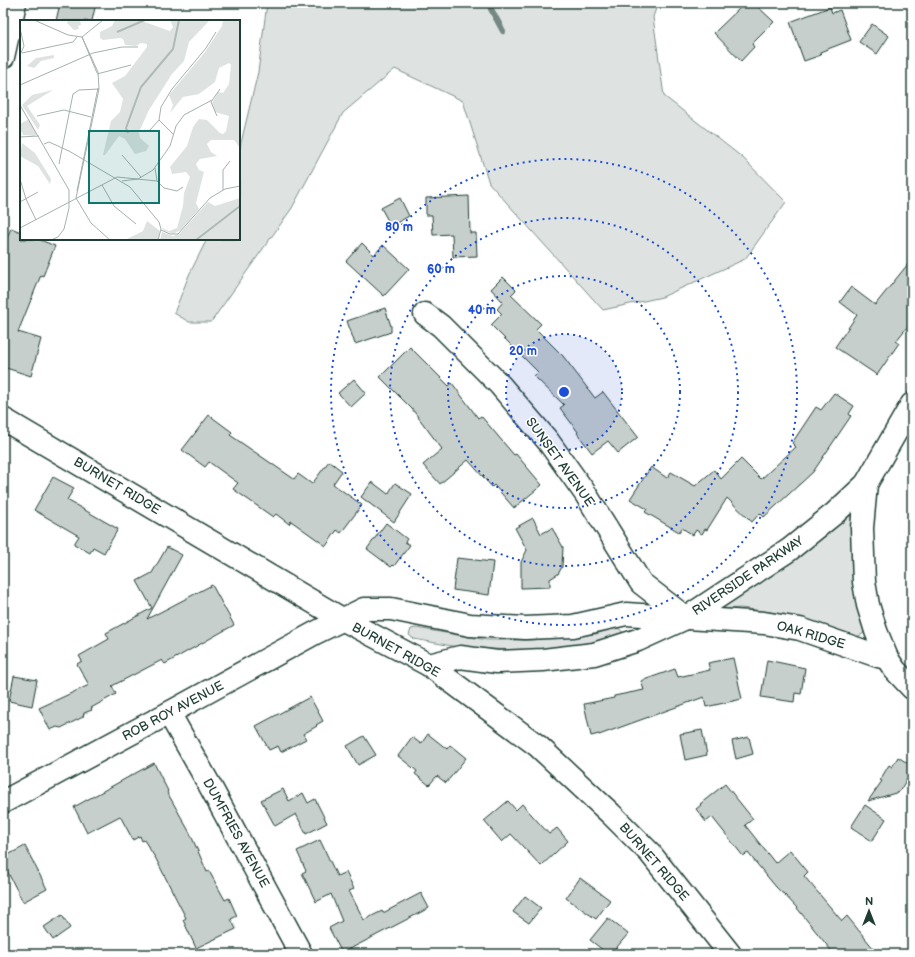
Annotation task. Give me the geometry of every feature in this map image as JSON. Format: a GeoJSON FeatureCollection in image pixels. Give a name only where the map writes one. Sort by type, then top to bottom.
{"type":"FeatureCollection","features":[{"type":"Feature","properties":{"kind":"street"},"geometry":{"type":"LineString","coordinates":[[3,57],[15,3]]}},
{"type":"Feature","properties":{"kind":"street","name":"SUNSET AVENUE"},"geometry":{"type":"LineString","coordinates":[[425,314],[441,326],[500,385],[548,441],[585,493],[641,583],[686,618]]}},
{"type":"Feature","properties":{"kind":"street","name":"RIVERSIDE PARKWAY"},"geometry":{"type":"LineString","coordinates":[[429,665],[460,657],[497,662],[543,660],[594,654],[638,640],[686,618],[789,550],[835,513],[866,484],[912,404]]}},
{"type":"Feature","properties":{"kind":"street","name":"BURNET RIDGE"},"geometry":{"type":"LineString","coordinates":[[3,419],[342,620],[429,665],[538,746],[578,782],[650,853],[730,954]]}},
{"type":"Feature","properties":{"kind":"street"},"geometry":{"type":"LineString","coordinates":[[866,484],[862,528],[864,582],[868,605],[887,658],[895,670],[912,688]]}},
{"type":"Feature","properties":{"kind":"street","name":"RIVERSIDE PARKWAY"},"geometry":{"type":"LineString","coordinates":[[342,620],[364,609],[387,608],[470,625],[525,628],[573,626],[626,614],[686,618]]}},
{"type":"Feature","properties":{"kind":"street","name":"OAK RIDGE"},"geometry":{"type":"LineString","coordinates":[[686,618],[789,626],[887,658]]}},
{"type":"Feature","properties":{"kind":"street","name":"ROB ROY AVENUE"},"geometry":{"type":"LineString","coordinates":[[3,802],[315,633],[342,620]]}},
{"type":"Feature","properties":{"kind":"street","name":"DUMFRIES AVENUE"},"geometry":{"type":"LineString","coordinates":[[169,713],[210,784],[301,954]]}},
{"type":"Feature","properties":{"kind":"shaded area"},"geometry":{"type":"Polygon","coordinates":[[[267,3],[658,3],[653,17],[664,96],[743,158],[786,202],[745,259],[662,297],[603,310],[489,183],[463,101],[395,69],[343,113],[292,208],[211,322],[189,322],[174,313],[189,275],[206,240],[240,240],[240,147],[258,72],[267,3]]]}},
{"type":"Feature","properties":{"kind":"shaded area"},"geometry":{"type":"Polygon","coordinates":[[[846,513],[851,513],[854,517],[865,628],[863,634],[856,637],[850,636],[832,628],[776,613],[741,608],[724,609],[721,607],[846,513]]]}},
{"type":"Feature","properties":{"kind":"shaded area"},"geometry":{"type":"Polygon","coordinates":[[[416,628],[487,640],[531,640],[596,634],[614,628],[618,628],[623,632],[623,636],[619,639],[550,651],[463,648],[414,639],[409,635],[411,629],[416,628]]]}},
{"type":"Feature","properties":{"kind":"building"},"geometry":{"type":"Polygon","coordinates":[[[60,3],[96,3],[92,20],[56,20],[60,3]]]}},
{"type":"Feature","properties":{"kind":"building"},"geometry":{"type":"Polygon","coordinates":[[[745,3],[754,3],[774,22],[752,44],[754,47],[741,61],[714,33],[745,3]]]}},
{"type":"Feature","properties":{"kind":"building"},"geometry":{"type":"Polygon","coordinates":[[[830,7],[832,13],[840,10],[851,40],[820,52],[821,55],[804,61],[790,22],[830,7]]]}},
{"type":"Feature","properties":{"kind":"building"},"geometry":{"type":"Polygon","coordinates":[[[872,24],[889,36],[877,54],[859,42],[872,24]]]}},
{"type":"Feature","properties":{"kind":"building"},"geometry":{"type":"Polygon","coordinates":[[[469,196],[470,233],[476,233],[477,256],[453,257],[452,234],[433,235],[432,215],[426,215],[426,198],[469,196]]]}},
{"type":"Feature","properties":{"kind":"building"},"geometry":{"type":"Polygon","coordinates":[[[400,198],[409,216],[391,226],[381,208],[400,198]]]}},
{"type":"Feature","properties":{"kind":"building"},"geometry":{"type":"Polygon","coordinates":[[[11,228],[20,232],[20,240],[40,240],[55,246],[43,276],[41,275],[18,332],[41,339],[31,376],[3,367],[3,248],[11,228]]]}},
{"type":"Feature","properties":{"kind":"building"},"geometry":{"type":"Polygon","coordinates":[[[362,243],[374,255],[383,245],[409,269],[384,296],[346,261],[362,243]]]}},
{"type":"Feature","properties":{"kind":"building"},"geometry":{"type":"Polygon","coordinates":[[[912,259],[912,321],[896,341],[899,343],[877,375],[835,347],[857,315],[840,302],[851,287],[875,305],[912,259]]]}},
{"type":"Feature","properties":{"kind":"building"},"geometry":{"type":"Polygon","coordinates":[[[503,277],[516,290],[511,295],[541,324],[536,329],[563,356],[595,398],[603,392],[638,437],[618,453],[608,441],[592,453],[560,408],[564,405],[534,376],[538,372],[491,325],[502,314],[497,309],[503,302],[491,289],[503,277]]]}},
{"type":"Feature","properties":{"kind":"building"},"geometry":{"type":"Polygon","coordinates":[[[385,308],[391,326],[391,332],[355,344],[347,321],[385,308]]]}},
{"type":"Feature","properties":{"kind":"building"},"geometry":{"type":"Polygon","coordinates":[[[410,347],[449,386],[452,383],[478,418],[481,416],[542,485],[514,508],[494,485],[492,487],[468,460],[440,484],[423,465],[442,449],[412,409],[380,377],[410,347]]]}},
{"type":"Feature","properties":{"kind":"building"},"geometry":{"type":"Polygon","coordinates":[[[354,379],[366,393],[351,407],[338,393],[354,379]]]}},
{"type":"Feature","properties":{"kind":"building"},"geometry":{"type":"Polygon","coordinates":[[[834,393],[854,406],[849,414],[851,416],[813,472],[764,517],[760,513],[752,522],[727,498],[707,530],[705,529],[702,534],[696,530],[693,535],[682,528],[679,532],[645,512],[647,509],[630,499],[651,467],[667,478],[671,472],[695,486],[714,470],[721,479],[741,459],[761,479],[796,447],[792,443],[816,407],[821,410],[834,393]]]}},
{"type":"Feature","properties":{"kind":"building"},"geometry":{"type":"Polygon","coordinates":[[[209,415],[232,432],[230,435],[294,479],[298,474],[312,484],[329,461],[342,471],[333,484],[362,505],[341,533],[337,530],[326,546],[291,521],[289,524],[276,514],[273,517],[233,489],[238,483],[209,462],[205,467],[182,450],[209,415]]]}},
{"type":"Feature","properties":{"kind":"building"},"geometry":{"type":"Polygon","coordinates":[[[53,477],[74,488],[67,500],[118,529],[104,553],[93,547],[90,553],[74,544],[79,536],[34,510],[53,477]]]}},
{"type":"Feature","properties":{"kind":"building"},"geometry":{"type":"Polygon","coordinates":[[[372,482],[388,494],[395,483],[412,494],[394,522],[361,497],[372,482]]]}},
{"type":"Feature","properties":{"kind":"building"},"geometry":{"type":"Polygon","coordinates":[[[533,518],[541,534],[552,528],[563,547],[562,567],[558,574],[550,579],[550,587],[521,588],[521,562],[527,550],[515,528],[533,518]]]}},
{"type":"Feature","properties":{"kind":"building"},"geometry":{"type":"Polygon","coordinates":[[[386,523],[407,539],[405,542],[410,545],[394,566],[393,565],[391,567],[367,549],[386,523]]]}},
{"type":"Feature","properties":{"kind":"building"},"geometry":{"type":"Polygon","coordinates":[[[167,547],[182,555],[147,619],[212,585],[234,625],[165,664],[162,660],[112,686],[116,694],[91,708],[92,710],[84,713],[83,717],[61,728],[57,727],[50,730],[39,708],[89,685],[77,664],[82,661],[79,656],[109,639],[106,633],[152,608],[137,581],[152,573],[167,547]]]}},
{"type":"Feature","properties":{"kind":"building"},"geometry":{"type":"Polygon","coordinates":[[[457,558],[493,562],[489,595],[453,590],[457,558]]]}},
{"type":"Feature","properties":{"kind":"building"},"geometry":{"type":"Polygon","coordinates":[[[733,658],[742,699],[706,707],[704,697],[599,735],[591,736],[584,704],[644,690],[641,681],[675,669],[678,677],[710,670],[708,663],[733,658]]]}},
{"type":"Feature","properties":{"kind":"building"},"geometry":{"type":"Polygon","coordinates":[[[767,660],[805,668],[801,694],[795,693],[794,702],[761,697],[767,660]]]}},
{"type":"Feature","properties":{"kind":"building"},"geometry":{"type":"Polygon","coordinates":[[[14,676],[37,680],[32,706],[9,701],[14,676]]]}},
{"type":"Feature","properties":{"kind":"building"},"geometry":{"type":"Polygon","coordinates":[[[310,697],[323,721],[303,734],[306,739],[281,752],[278,746],[269,750],[256,726],[310,697]]]}},
{"type":"Feature","properties":{"kind":"building"},"geometry":{"type":"Polygon","coordinates":[[[702,730],[707,755],[685,760],[680,734],[702,730]]]}},
{"type":"Feature","properties":{"kind":"building"},"geometry":{"type":"Polygon","coordinates":[[[428,734],[447,749],[450,745],[466,758],[446,783],[437,776],[429,785],[415,774],[417,771],[398,756],[412,737],[421,744],[428,734]]]}},
{"type":"Feature","properties":{"kind":"building"},"geometry":{"type":"Polygon","coordinates":[[[364,736],[376,755],[358,765],[347,746],[364,736]]]}},
{"type":"Feature","properties":{"kind":"building"},"geometry":{"type":"Polygon","coordinates":[[[749,737],[753,754],[736,759],[732,741],[749,737]]]}},
{"type":"Feature","properties":{"kind":"building"},"geometry":{"type":"Polygon","coordinates":[[[898,757],[912,766],[912,771],[899,792],[868,801],[882,781],[880,780],[889,765],[892,767],[898,757]]]}},
{"type":"Feature","properties":{"kind":"building"},"geometry":{"type":"Polygon","coordinates":[[[154,763],[168,791],[167,792],[190,833],[207,872],[209,871],[225,900],[229,898],[237,916],[231,919],[236,929],[196,948],[183,920],[186,918],[156,859],[144,840],[142,841],[140,836],[133,840],[120,816],[87,833],[74,807],[154,763]]]}},
{"type":"Feature","properties":{"kind":"building"},"geometry":{"type":"Polygon","coordinates":[[[725,784],[753,819],[745,825],[775,863],[790,850],[808,872],[804,876],[842,921],[847,916],[878,954],[834,954],[797,908],[776,887],[748,853],[743,856],[712,817],[706,822],[696,809],[725,784]]]}},
{"type":"Feature","properties":{"kind":"building"},"geometry":{"type":"Polygon","coordinates":[[[283,789],[289,801],[303,793],[308,803],[315,799],[327,823],[306,834],[296,814],[275,826],[261,800],[283,789]]]}},
{"type":"Feature","properties":{"kind":"building"},"geometry":{"type":"Polygon","coordinates":[[[508,801],[516,810],[522,804],[549,834],[557,828],[568,841],[541,866],[511,834],[502,842],[484,821],[508,801]]]}},
{"type":"Feature","properties":{"kind":"building"},"geometry":{"type":"Polygon","coordinates":[[[865,805],[886,819],[872,841],[851,827],[865,805]]]}},
{"type":"Feature","properties":{"kind":"building"},"geometry":{"type":"Polygon","coordinates":[[[320,840],[337,876],[346,872],[354,889],[349,891],[364,920],[382,911],[383,913],[421,893],[429,908],[342,953],[329,928],[342,921],[331,894],[316,902],[302,873],[306,871],[297,851],[320,840]]]}},
{"type":"Feature","properties":{"kind":"building"},"geometry":{"type":"Polygon","coordinates":[[[25,846],[47,889],[23,902],[4,865],[8,863],[4,857],[25,846]]]}},
{"type":"Feature","properties":{"kind":"building"},"geometry":{"type":"Polygon","coordinates":[[[580,878],[610,900],[596,919],[566,898],[580,878]]]}},
{"type":"Feature","properties":{"kind":"building"},"geometry":{"type":"Polygon","coordinates":[[[525,896],[541,908],[529,923],[513,912],[525,896]]]}},
{"type":"Feature","properties":{"kind":"building"},"geometry":{"type":"Polygon","coordinates":[[[62,915],[70,928],[53,940],[44,927],[62,915]]]}},
{"type":"Feature","properties":{"kind":"building"},"geometry":{"type":"Polygon","coordinates":[[[608,918],[628,934],[611,954],[608,954],[590,940],[608,918]]]}},
{"type":"Feature","properties":{"kind":"waterway"},"geometry":{"type":"LineString","coordinates":[[490,3],[491,9],[503,31]]}}]}
